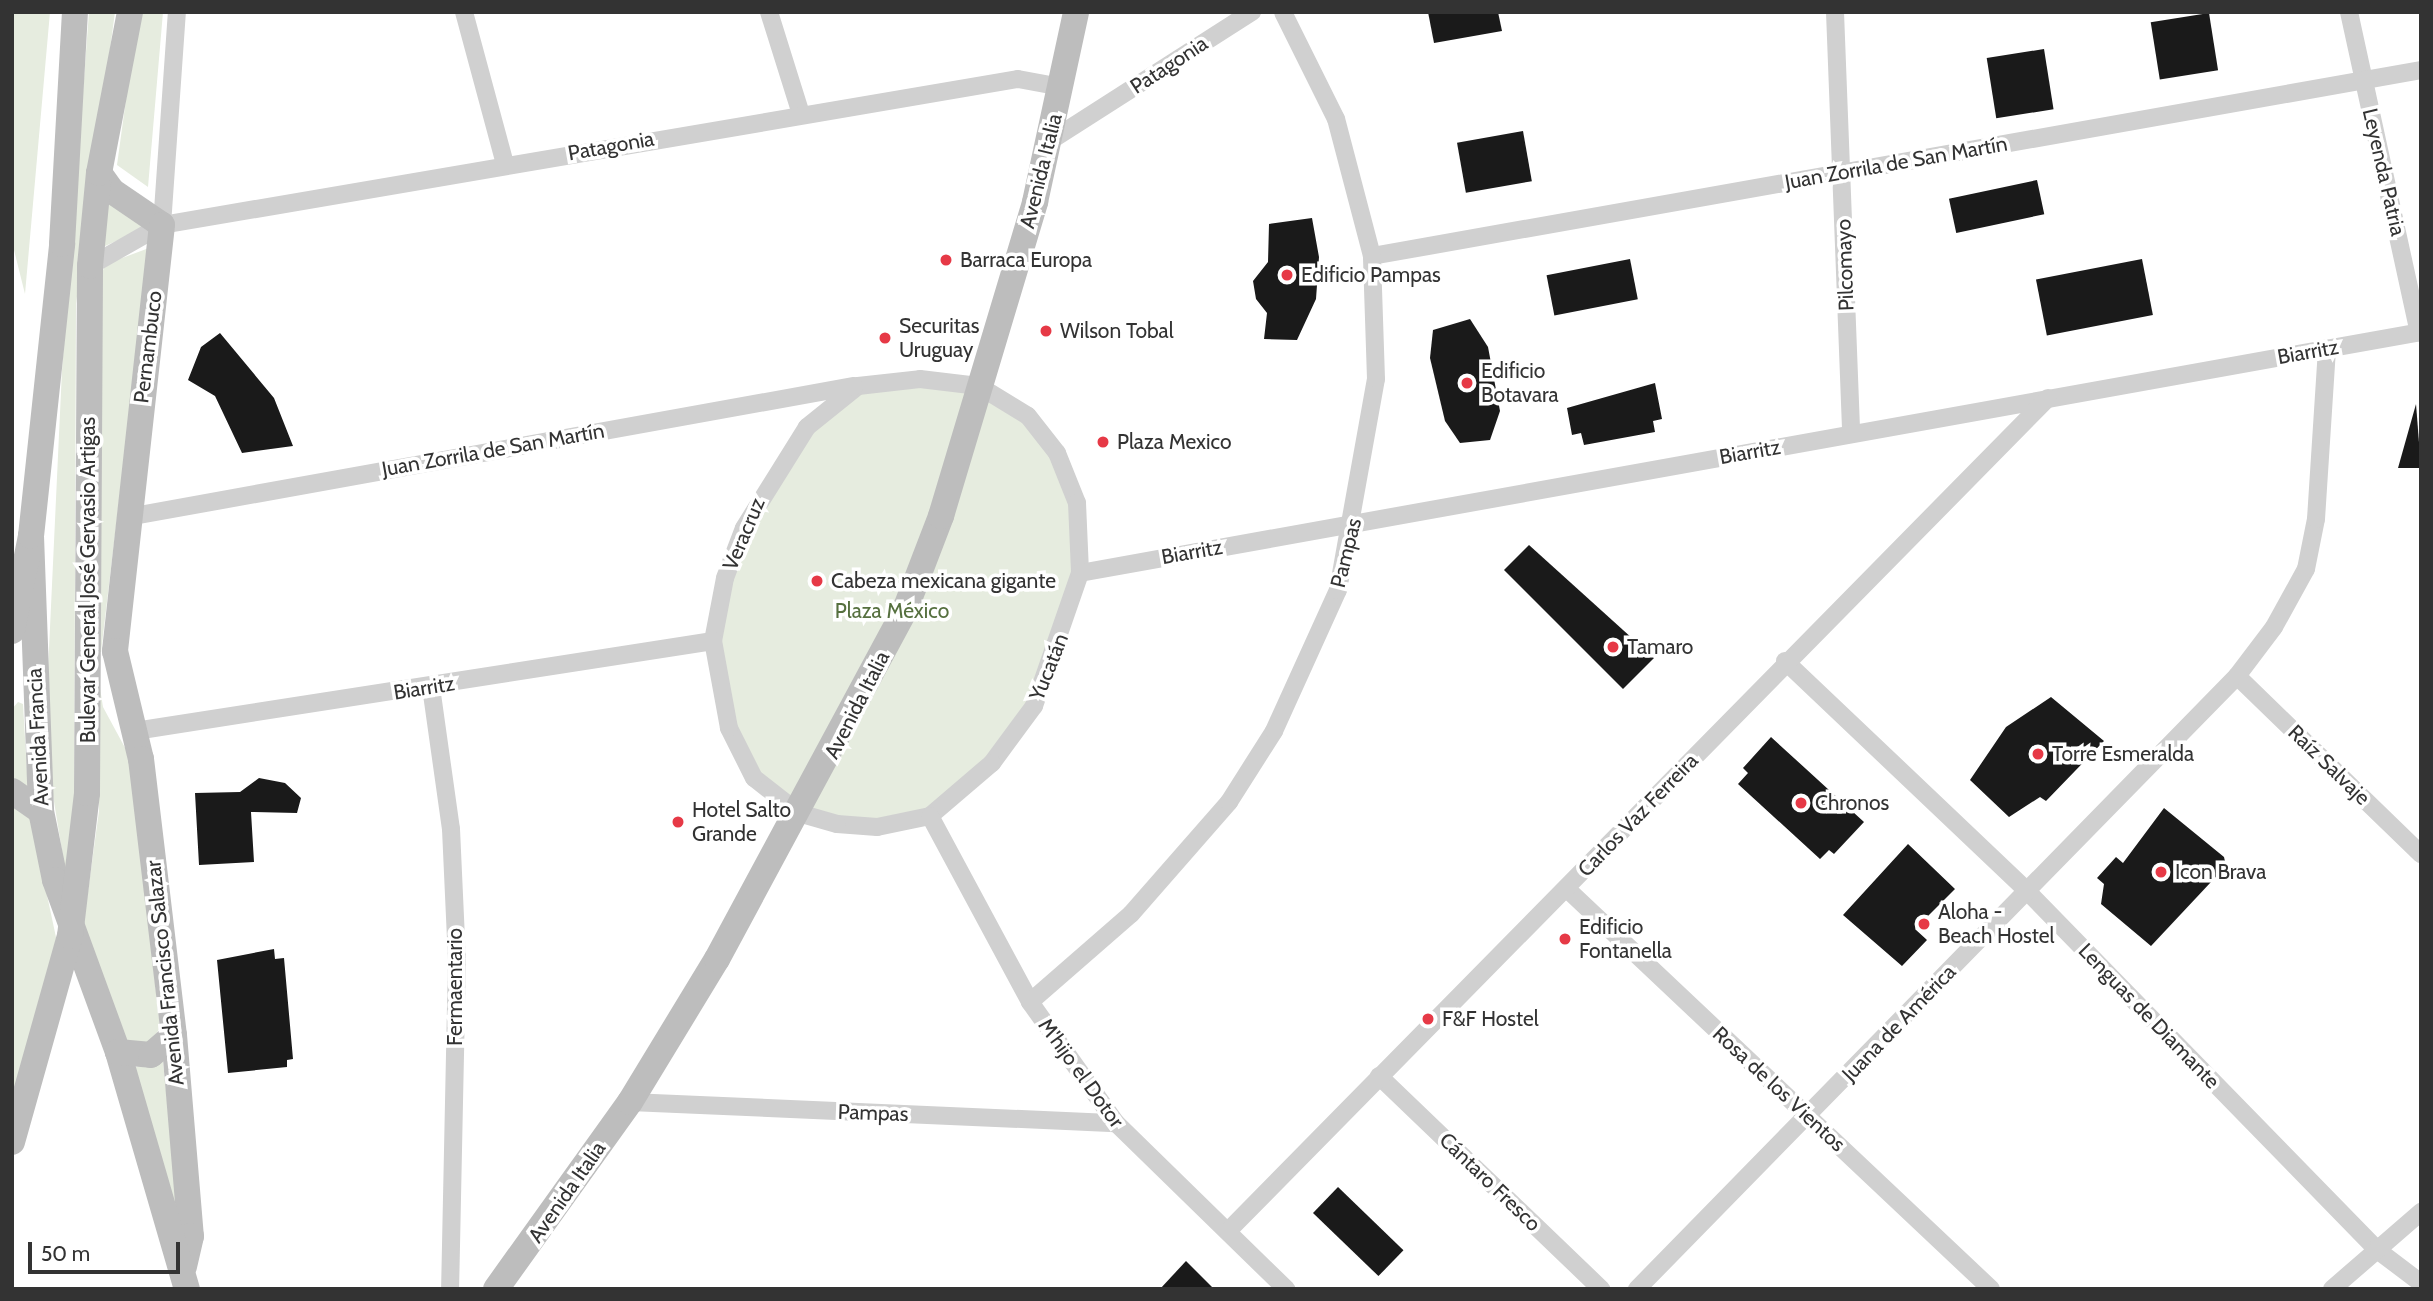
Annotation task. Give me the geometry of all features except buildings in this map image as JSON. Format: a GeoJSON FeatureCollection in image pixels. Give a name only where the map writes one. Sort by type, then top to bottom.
{"type":"FeatureCollection","features":[{"type":"Feature","properties":{"kind":"street","name":"Bulevar General José Gervasio Artigas"},"geometry":{"type":"LineString","coordinates":[[12,631],[31,536],[62,244],[75,12]]}},
{"type":"Feature","properties":{"kind":"street","name":"Bulevar General José Gervasio Artigas"},"geometry":{"type":"LineString","coordinates":[[12,1142],[71,936],[88,793],[90,266],[99,173],[130,12]]}},
{"type":"Feature","properties":{"kind":"street","name":"Pernambuco"},"geometry":{"type":"LineString","coordinates":[[118,682],[128,517],[162,225],[177,12]]}},
{"type":"Feature","properties":{"kind":"street"},"geometry":{"type":"LineString","coordinates":[[464,12],[505,164]]}},
{"type":"Feature","properties":{"kind":"street"},"geometry":{"type":"LineString","coordinates":[[769,12],[801,114]]}},
{"type":"Feature","properties":{"kind":"street","name":"Avenida Italia"},"geometry":{"type":"LineString","coordinates":[[496,1289],[630,1102],[799,813],[905,610],[979,386],[1050,141],[1076,12]]}},
{"type":"Feature","properties":{"kind":"street","name":"Patagonia"},"geometry":{"type":"LineString","coordinates":[[1050,141],[1252,12]]}},
{"type":"Feature","properties":{"kind":"street","name":"Pampas"},"geometry":{"type":"LineString","coordinates":[[1030,1002],[1140,905],[1229,802],[1308,661],[1338,590],[1355,522],[1376,379],[1372,256],[1336,119],[1283,12]]}},
{"type":"Feature","properties":{"kind":"street","name":"Pilcomayo"},"geometry":{"type":"LineString","coordinates":[[1836,12],[1851,434]]}},
{"type":"Feature","properties":{"kind":"street","name":"Leyenda Patria"},"geometry":{"type":"LineString","coordinates":[[2349,12],[2420,332]]}},
{"type":"Feature","properties":{"kind":"street","name":"Juan Zorrila de San Martín"},"geometry":{"type":"LineString","coordinates":[[1372,256],[2421,71]]}},
{"type":"Feature","properties":{"kind":"street","name":"Patagonia"},"geometry":{"type":"LineString","coordinates":[[90,266],[162,225],[505,164],[1018,79],[1062,87]]}},
{"type":"Feature","properties":{"kind":"street"},"geometry":{"type":"LineString","coordinates":[[99,173],[112,191],[162,225]]}},
{"type":"Feature","properties":{"kind":"street","name":"Biarritz"},"geometry":{"type":"LineString","coordinates":[[1080,573],[2420,332]]}},
{"type":"Feature","properties":{"kind":"street","name":"Juana de América"},"geometry":{"type":"LineString","coordinates":[[1637,1289],[2237,677],[2292,599],[2306,569],[2323,461],[2327,348]]}},
{"type":"Feature","properties":{"kind":"street"},"geometry":{"type":"LineString","coordinates":[[858,386],[920,379],[979,386]]}},
{"type":"Feature","properties":{"kind":"street","name":"Juan Zorrila de San Martín"},"geometry":{"type":"LineString","coordinates":[[128,517],[858,386]]}},
{"type":"Feature","properties":{"kind":"street","name":"Veracruz"},"geometry":{"type":"LineString","coordinates":[[799,813],[754,778],[729,728],[713,641],[724,578],[765,485],[807,426],[858,386]]}},
{"type":"Feature","properties":{"kind":"street","name":"Yucatán"},"geometry":{"type":"LineString","coordinates":[[930,817],[992,763],[1034,706],[1080,573],[1077,503],[1057,453],[1028,416],[979,386]]}},
{"type":"Feature","properties":{"kind":"street","name":"Carlos Vaz Ferreira"},"geometry":{"type":"LineString","coordinates":[[1228,1231],[1567,889],[1786,661],[2048,398]]}},
{"type":"Feature","properties":{"kind":"street","name":"Avenida Francia"},"geometry":{"type":"LineString","coordinates":[[31,536],[41,811],[71,936]]}},
{"type":"Feature","properties":{"kind":"street","name":"Biarritz"},"geometry":{"type":"LineString","coordinates":[[135,731],[713,641]]}},
{"type":"Feature","properties":{"kind":"street","name":"Lenguas de Diamante"},"geometry":{"type":"LineString","coordinates":[[1786,661],[2026,891],[2376,1249],[2421,1283]]}},
{"type":"Feature","properties":{"kind":"street","name":"Raíz Salvaje"},"geometry":{"type":"LineString","coordinates":[[2237,677],[2421,855]]}},
{"type":"Feature","properties":{"kind":"street","name":"Avenida Francisco Salazar"},"geometry":{"type":"LineString","coordinates":[[118,682],[135,731],[174,1035],[191,1237],[185,1278]]}},
{"type":"Feature","properties":{"kind":"street","name":"Fermaentario"},"geometry":{"type":"LineString","coordinates":[[431,687],[451,829],[457,958],[450,1289]]}},
{"type":"Feature","properties":{"kind":"street"},"geometry":{"type":"LineString","coordinates":[[12,791],[41,811]]}},
{"type":"Feature","properties":{"kind":"street"},"geometry":{"type":"LineString","coordinates":[[799,813],[877,827],[930,817]]}},
{"type":"Feature","properties":{"kind":"street","name":"M'hijo el Dotor"},"geometry":{"type":"LineString","coordinates":[[930,817],[1030,1002],[1116,1123],[1286,1289]]}},
{"type":"Feature","properties":{"kind":"street","name":"Rosa de los Vientos"},"geometry":{"type":"LineString","coordinates":[[1567,889],[1991,1289]]}},
{"type":"Feature","properties":{"kind":"street","name":"Avenida Francisco Salazar"},"geometry":{"type":"LineString","coordinates":[[71,936],[118,1052],[185,1278]]}},
{"type":"Feature","properties":{"kind":"street"},"geometry":{"type":"LineString","coordinates":[[118,1052],[151,1055],[174,1035]]}},
{"type":"Feature","properties":{"kind":"street","name":"Cántaro Fresco"},"geometry":{"type":"LineString","coordinates":[[1380,1076],[1601,1289]]}},
{"type":"Feature","properties":{"kind":"street","name":"Pampas"},"geometry":{"type":"LineString","coordinates":[[630,1102],[1116,1123]]}},
{"type":"Feature","properties":{"kind":"street"},"geometry":{"type":"LineString","coordinates":[[2332,1289],[2421,1212]]}},
{"type":"Feature","properties":{"kind":"green space"},"geometry":{"type":"Polygon","coordinates":[[[12,12],[50,12],[25,294],[12,242],[12,12]]]}},
{"type":"Feature","properties":{"kind":"green space"},"geometry":{"type":"Polygon","coordinates":[[[89,12],[115,12],[76,304],[74,845],[68,888],[51,783],[47,692],[62,370],[89,12]]]}},
{"type":"Feature","properties":{"kind":"green space"},"geometry":{"type":"Polygon","coordinates":[[[138,12],[163,12],[148,187],[117,165],[138,12]]]}},
{"type":"Feature","properties":{"kind":"green space"},"geometry":{"type":"Polygon","coordinates":[[[108,202],[147,227],[103,247],[108,202]]]}},
{"type":"Feature","properties":{"kind":"green space"},"geometry":{"type":"Polygon","coordinates":[[[149,248],[99,652],[100,276],[106,264],[149,248]]]}},
{"type":"Feature","properties":{"kind":"green space","name":"Plaza México"},"geometry":{"type":"Polygon","coordinates":[[[858,386],[979,386],[1028,416],[1077,503],[1080,573],[1034,706],[930,816],[837,824],[754,778],[719,679],[725,578],[807,427],[858,386]]]}},
{"type":"Feature","properties":{"kind":"green space"},"geometry":{"type":"Polygon","coordinates":[[[99,682],[103,707],[130,757],[160,1028],[150,1043],[126,1042],[82,935],[99,811],[99,682]]]}},
{"type":"Feature","properties":{"kind":"green space"},"geometry":{"type":"Polygon","coordinates":[[[18,702],[23,704],[28,790],[12,780],[12,709],[18,702]]]}},
{"type":"Feature","properties":{"kind":"green space"},"geometry":{"type":"Polygon","coordinates":[[[12,802],[31,820],[57,942],[12,1101],[12,802]]]}},
{"type":"Feature","properties":{"kind":"green space"},"geometry":{"type":"Polygon","coordinates":[[[163,1062],[181,1237],[136,1075],[136,1067],[163,1062]]]}},
{"type":"Feature","properties":{"kind":"place","name":"Barraca Europa"},"geometry":{"type":"Point","coordinates":[946,260]}},
{"type":"Feature","properties":{"kind":"place","name":"Edificio Pampas"},"geometry":{"type":"Point","coordinates":[1287,275]}},
{"type":"Feature","properties":{"kind":"place","name":"Wilson Tobal"},"geometry":{"type":"Point","coordinates":[1046,331]}},
{"type":"Feature","properties":{"kind":"place","name":"Securitas Uruguay"},"geometry":{"type":"Point","coordinates":[885,338]}},
{"type":"Feature","properties":{"kind":"place","name":"Edificio Botavara"},"geometry":{"type":"Point","coordinates":[1467,383]}},
{"type":"Feature","properties":{"kind":"place","name":"Plaza Mexico"},"geometry":{"type":"Point","coordinates":[1103,442]}},
{"type":"Feature","properties":{"kind":"place","name":"Cabeza mexicana gigante"},"geometry":{"type":"Point","coordinates":[817,581]}},
{"type":"Feature","properties":{"kind":"place","name":"Tamaro"},"geometry":{"type":"Point","coordinates":[1613,647]}},
{"type":"Feature","properties":{"kind":"place","name":"Torre Esmeralda"},"geometry":{"type":"Point","coordinates":[2038,754]}},
{"type":"Feature","properties":{"kind":"place","name":"Chronos"},"geometry":{"type":"Point","coordinates":[1801,803]}},
{"type":"Feature","properties":{"kind":"place","name":"Hotel Salto Grande"},"geometry":{"type":"Point","coordinates":[678,822]}},
{"type":"Feature","properties":{"kind":"place","name":"Icon Brava"},"geometry":{"type":"Point","coordinates":[2161,872]}},
{"type":"Feature","properties":{"kind":"place","name":"Aloha - Beach Hostel"},"geometry":{"type":"Point","coordinates":[1924,924]}},
{"type":"Feature","properties":{"kind":"place","name":"Edificio Fontanella"},"geometry":{"type":"Point","coordinates":[1565,939]}},
{"type":"Feature","properties":{"kind":"place","name":"F&F Hostel"},"geometry":{"type":"Point","coordinates":[1428,1019]}}]}
